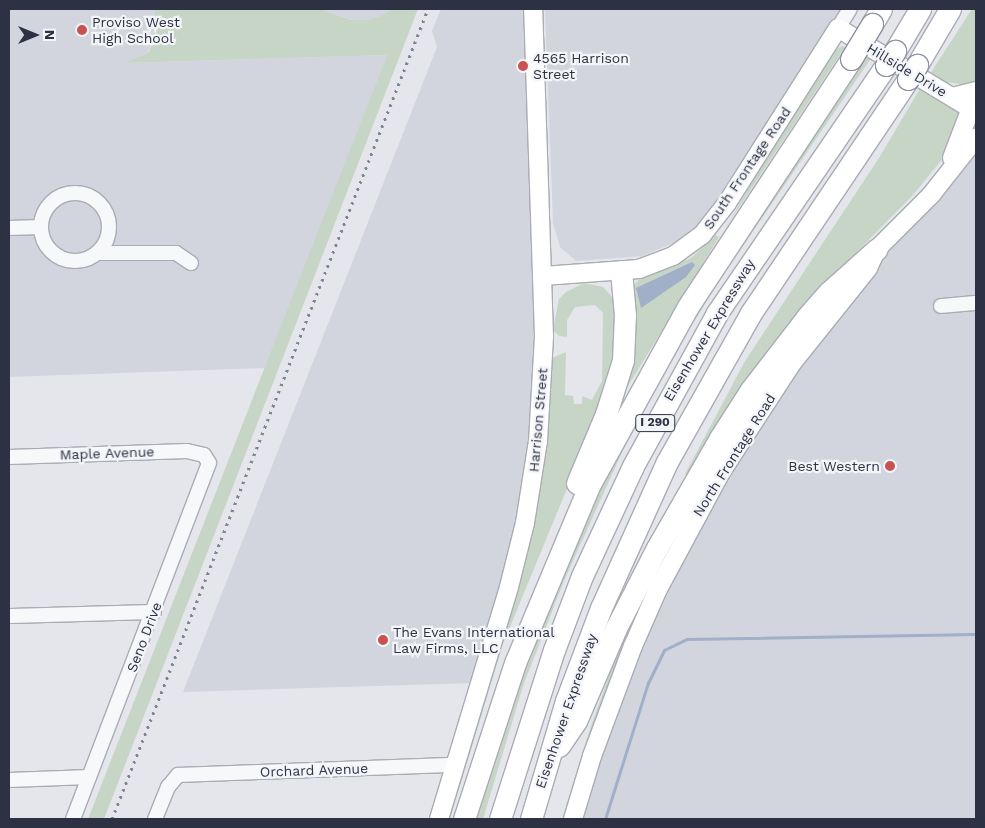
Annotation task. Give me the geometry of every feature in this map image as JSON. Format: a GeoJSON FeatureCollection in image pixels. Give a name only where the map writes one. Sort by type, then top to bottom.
{"type":"FeatureCollection","features":[{"type":"Feature","properties":{"kind":"highway","name":"Eisenhower Expressway"},"geometry":{"type":"LineString","coordinates":[[500,819],[530,718],[575,595],[650,431],[732,290],[890,58],[920,9]]}},
{"type":"Feature","properties":{"kind":"highway","name":"Eisenhower Expressway"},"geometry":{"type":"LineString","coordinates":[[531,819],[546,765],[601,608],[639,520],[697,404],[792,250],[913,72],[950,9]]}},
{"type":"Feature","properties":{"kind":"highway"},"geometry":{"type":"LineString","coordinates":[[464,819],[514,663],[590,484],[645,380],[692,300],[850,59],[876,16]]}},
{"type":"Feature","properties":{"kind":"highway"},"geometry":{"type":"LineString","coordinates":[[546,765],[576,721],[616,628],[683,499],[745,399],[780,349],[823,298],[877,250]]}},
{"type":"Feature","properties":{"kind":"highway"},"geometry":{"type":"LineString","coordinates":[[514,663],[515,636],[618,381],[625,337],[621,272]]}},
{"type":"Feature","properties":{"kind":"main road","name":"Harrison Street"},"geometry":{"type":"LineString","coordinates":[[439,819],[504,609],[525,522],[542,388],[543,276],[533,9]]}},
{"type":"Feature","properties":{"kind":"main road","name":"South Frontage Road"},"geometry":{"type":"LineString","coordinates":[[543,276],[621,272],[673,256],[702,235],[727,203],[838,28]]}},
{"type":"Feature","properties":{"kind":"main road","name":"Hillside Drive"},"geometry":{"type":"LineString","coordinates":[[838,28],[974,110]]}},
{"type":"Feature","properties":{"kind":"main road"},"geometry":{"type":"LineString","coordinates":[[952,96],[976,91]]}},
{"type":"Feature","properties":{"kind":"main road"},"geometry":{"type":"LineString","coordinates":[[920,203],[952,158],[974,110]]}},
{"type":"Feature","properties":{"kind":"main road","name":"North Frontage Road"},"geometry":{"type":"LineString","coordinates":[[573,819],[614,692],[686,535],[757,414],[829,314],[868,268],[877,250],[920,203],[931,195],[976,138]]}},
{"type":"Feature","properties":{"kind":"street","name":"South Frontage Road"},"geometry":{"type":"LineString","coordinates":[[838,28],[850,9]]}},
{"type":"Feature","properties":{"kind":"street"},"geometry":{"type":"LineString","coordinates":[[97,253],[107,238],[108,222],[102,207],[89,196],[72,193],[56,198],[44,212],[40,227],[45,244],[64,260],[83,260],[97,253],[176,253],[191,263]]}},
{"type":"Feature","properties":{"kind":"street"},"geometry":{"type":"LineString","coordinates":[[9,228],[40,227]]}},
{"type":"Feature","properties":{"kind":"street"},"geometry":{"type":"LineString","coordinates":[[941,306],[976,303]]}},
{"type":"Feature","properties":{"kind":"street","name":"Maple Avenue"},"geometry":{"type":"LineString","coordinates":[[9,457],[187,451],[204,454]]}},
{"type":"Feature","properties":{"kind":"street","name":"Seno Drive"},"geometry":{"type":"LineString","coordinates":[[73,819],[208,470],[204,454]]}},
{"type":"Feature","properties":{"kind":"street"},"geometry":{"type":"LineString","coordinates":[[9,616],[154,612]]}},
{"type":"Feature","properties":{"kind":"street","name":"Orchard Avenue"},"geometry":{"type":"LineString","coordinates":[[155,819],[173,777],[185,774],[455,765]]}},
{"type":"Feature","properties":{"kind":"street"},"geometry":{"type":"LineString","coordinates":[[9,780],[89,777]]}},
{"type":"Feature","properties":{"kind":"shaded area"},"geometry":{"type":"Polygon","coordinates":[[[9,9],[155,9],[154,38],[148,52],[129,63],[387,55],[266,368],[9,377],[9,9]]]}},
{"type":"Feature","properties":{"kind":"shaded area"},"geometry":{"type":"Polygon","coordinates":[[[321,9],[392,9],[379,17],[366,20],[352,20],[321,9]]]}},
{"type":"Feature","properties":{"kind":"shaded area"},"geometry":{"type":"Polygon","coordinates":[[[441,9],[528,9],[537,389],[516,542],[474,683],[183,692],[437,47],[432,31],[441,9]]]}},
{"type":"Feature","properties":{"kind":"shaded area"},"geometry":{"type":"Polygon","coordinates":[[[545,9],[840,9],[706,216],[693,229],[678,241],[642,256],[576,261],[560,247],[553,223],[545,9]]]}},
{"type":"Feature","properties":{"kind":"shaded area"},"geometry":{"type":"Polygon","coordinates":[[[976,150],[976,819],[581,819],[598,758],[654,613],[736,454],[873,266],[976,150]]]}},
{"type":"Feature","properties":{"kind":"green space"},"geometry":{"type":"Polygon","coordinates":[[[155,9],[321,9],[351,20],[366,20],[379,17],[392,9],[418,9],[104,819],[88,819],[387,55],[126,63],[149,52],[154,38],[155,9]]]}},
{"type":"Feature","properties":{"kind":"green space"},"geometry":{"type":"Polygon","coordinates":[[[972,9],[976,9],[976,86],[945,82],[930,74],[972,9]]]}},
{"type":"Feature","properties":{"kind":"green space"},"geometry":{"type":"Polygon","coordinates":[[[842,46],[845,47],[726,227],[790,118],[833,51],[842,46]]]}},
{"type":"Feature","properties":{"kind":"green space"},"geometry":{"type":"Polygon","coordinates":[[[872,57],[723,275],[683,339],[624,448],[564,581],[523,686],[483,819],[476,819],[524,665],[606,473],[694,315],[861,60],[872,57]]]}},
{"type":"Feature","properties":{"kind":"green space"},"geometry":{"type":"Polygon","coordinates":[[[921,87],[961,114],[944,157],[913,195],[848,261],[690,476],[685,474],[745,361],[879,158],[921,87]]]}},
{"type":"Feature","properties":{"kind":"green space"},"geometry":{"type":"Polygon","coordinates":[[[716,235],[719,237],[622,396],[633,287],[639,279],[691,258],[716,235]]]}},
{"type":"Feature","properties":{"kind":"green space"},"geometry":{"type":"Polygon","coordinates":[[[584,283],[603,287],[616,301],[616,354],[585,445],[503,644],[450,819],[447,819],[543,459],[552,358],[566,352],[565,395],[573,396],[574,404],[582,404],[582,396],[592,400],[602,381],[603,313],[595,305],[575,307],[567,320],[567,337],[559,336],[553,330],[559,299],[566,292],[584,283]]]}},
{"type":"Feature","properties":{"kind":"green space"},"geometry":{"type":"Polygon","coordinates":[[[663,559],[645,597],[566,819],[562,819],[592,723],[624,635],[663,559]]]}},
{"type":"Feature","properties":{"kind":"water"},"geometry":{"type":"Polygon","coordinates":[[[692,262],[695,265],[686,277],[641,308],[636,288],[692,262]]]}},
{"type":"Feature","properties":{"kind":"waterway"},"geometry":{"type":"LineString","coordinates":[[605,819],[648,683],[664,650],[687,639],[976,634]]}},
{"type":"Feature","properties":{"kind":"railway"},"geometry":{"type":"LineString","coordinates":[[112,819],[428,9]]}},
{"type":"Feature","properties":{"kind":"place","name":"Proviso West High School"},"geometry":{"type":"Point","coordinates":[82,30]}},
{"type":"Feature","properties":{"kind":"place","name":"4565 Harrison Street"},"geometry":{"type":"Point","coordinates":[523,66]}},
{"type":"Feature","properties":{"kind":"place","name":"Best Western"},"geometry":{"type":"Point","coordinates":[890,466]}},
{"type":"Feature","properties":{"kind":"place","name":"The Evans International Law Firms, LLC"},"geometry":{"type":"Point","coordinates":[383,640]}}]}
